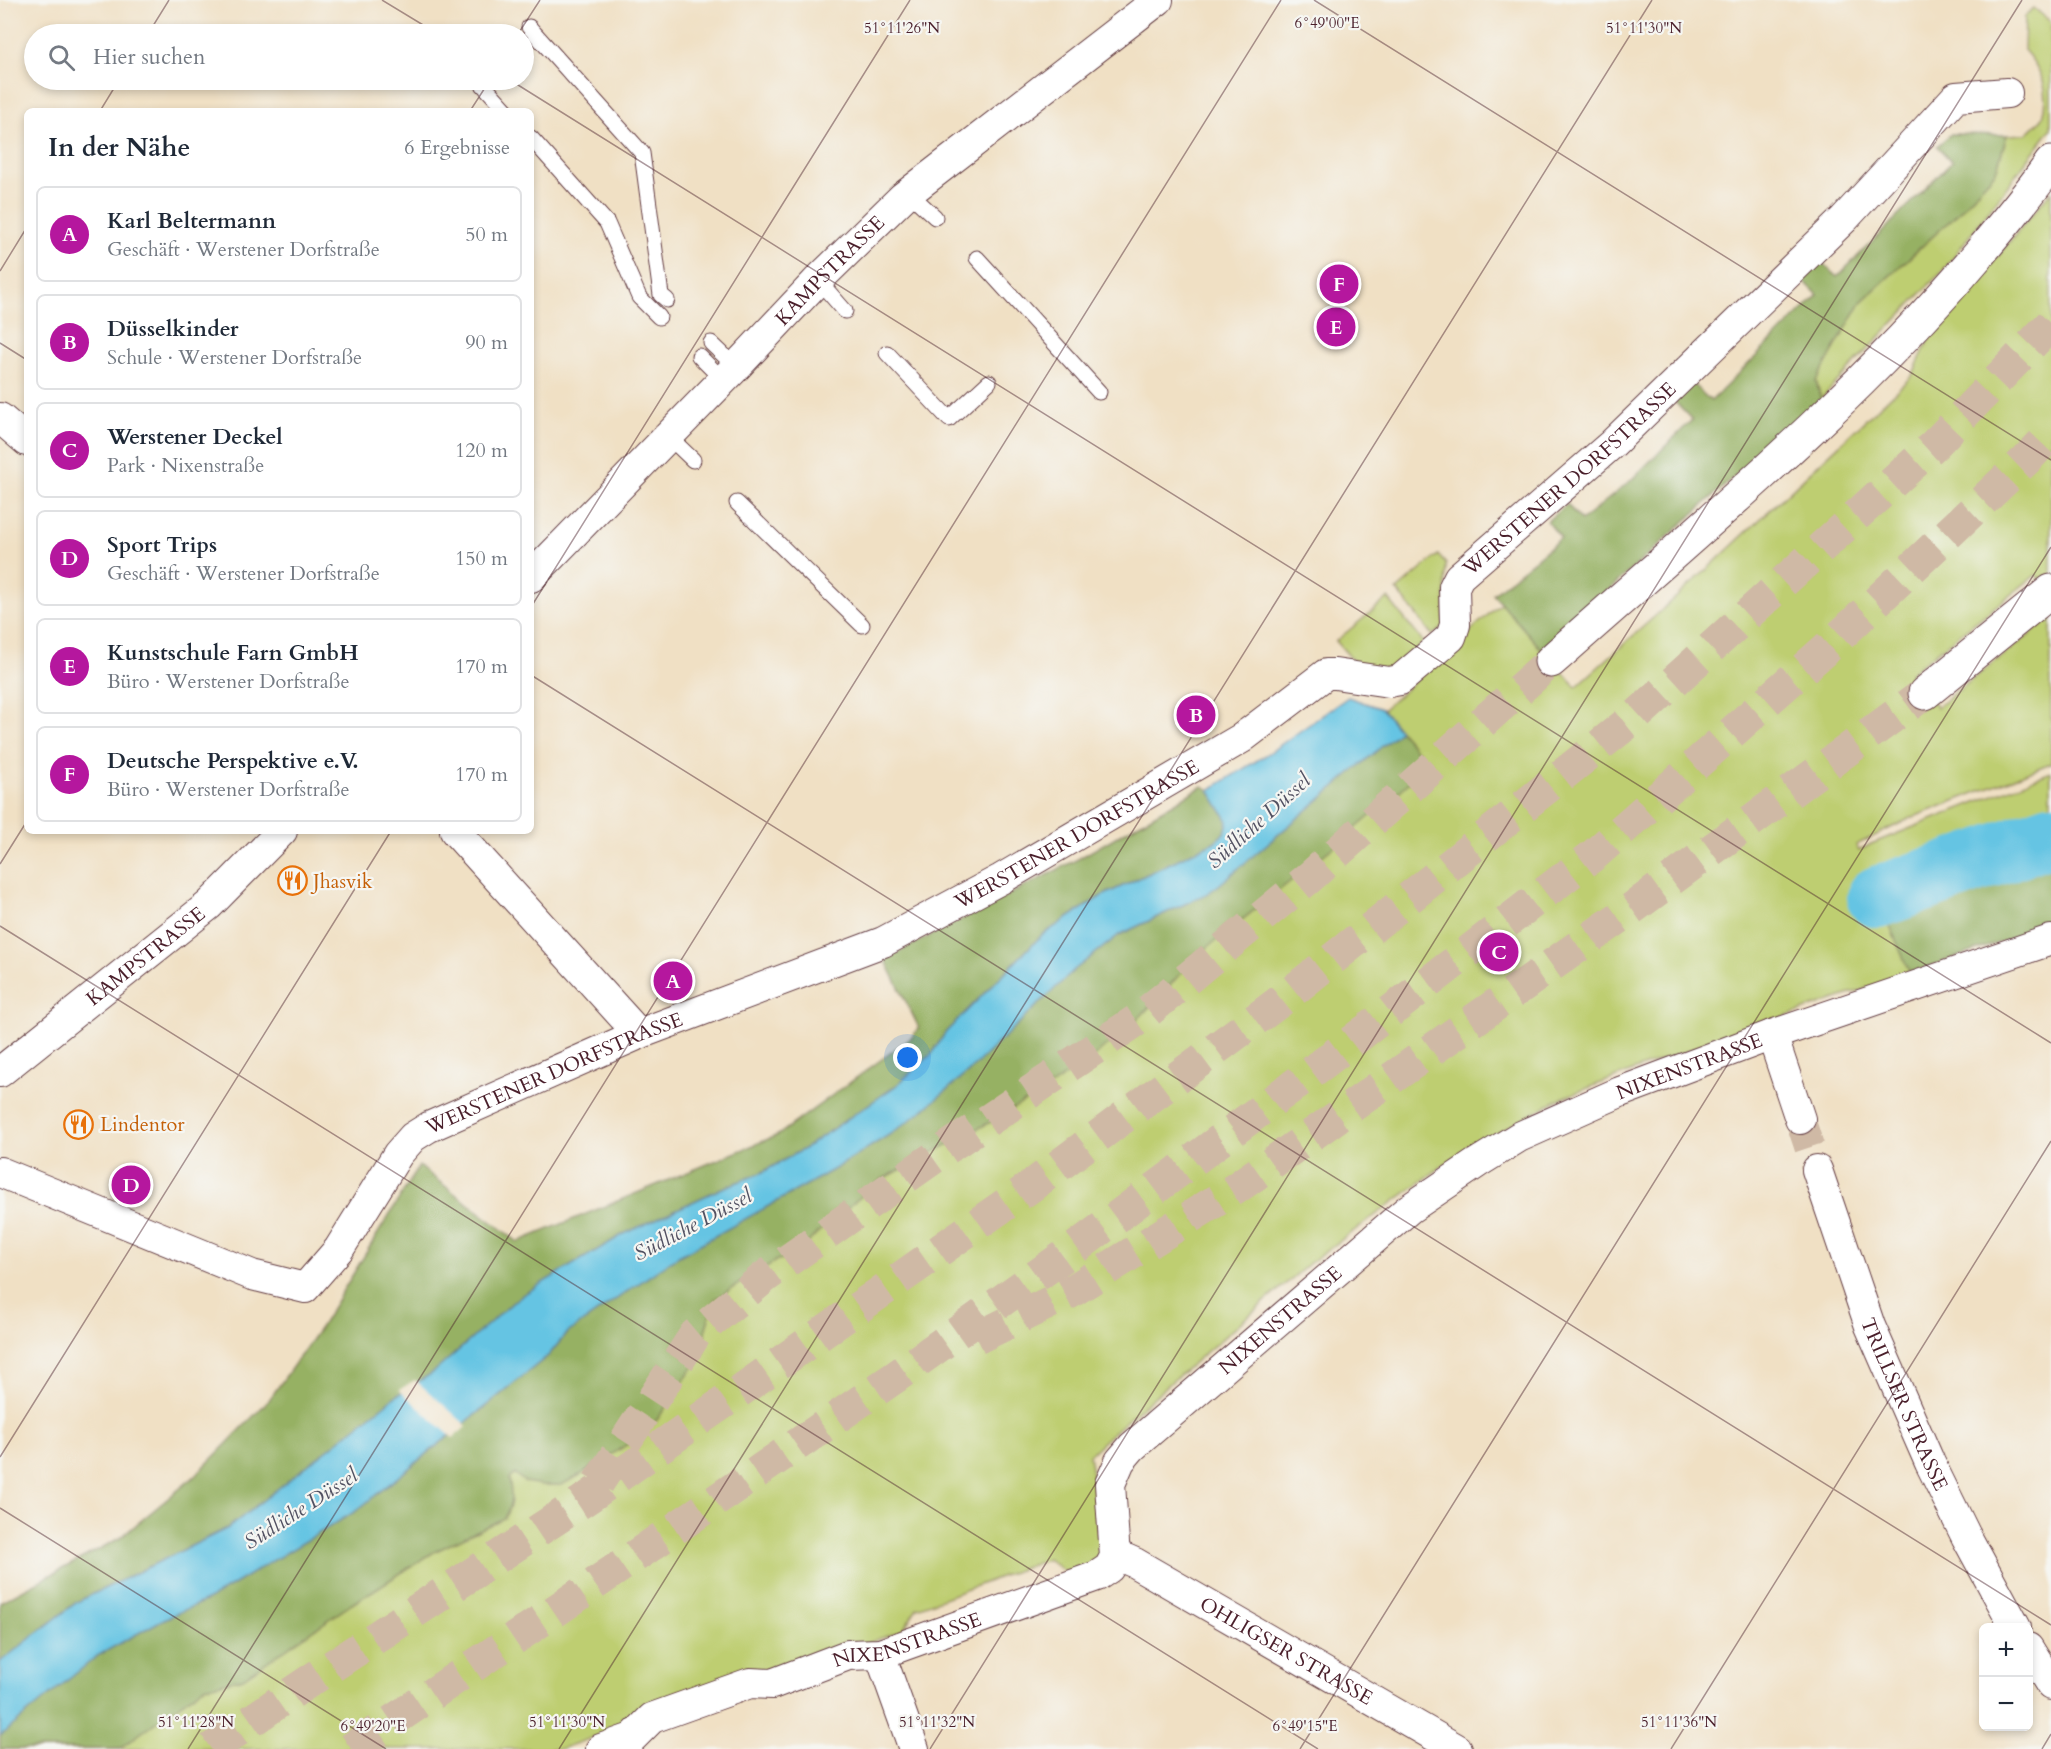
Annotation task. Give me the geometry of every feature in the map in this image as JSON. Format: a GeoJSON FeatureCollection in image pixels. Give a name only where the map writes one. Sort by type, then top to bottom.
{"type":"FeatureCollection","features":[{"type":"Feature","properties":{"kind":"highway"},"geometry":{"type":"LineString","coordinates":[[1551,661],[1804,435],[1873,370],[1937,303],[2051,163]]}},
{"type":"Feature","properties":{"kind":"highway"},"geometry":{"type":"LineString","coordinates":[[1925,693],[2051,591]]}},
{"type":"Feature","properties":{"kind":"street","name":"KAMPSTRASSE"},"geometry":{"type":"LineString","coordinates":[[534,574],[818,280],[909,193],[1158,0]]}},
{"type":"Feature","properties":{"kind":"street","name":"WERSTENER DORFSTRASSE"},"geometry":{"type":"LineString","coordinates":[[0,1172],[252,1275],[305,1288],[339,1249],[386,1171],[413,1137],[429,1127],[639,1034],[893,937],[1001,879],[1242,738],[1326,675],[1335,674],[1389,682],[1400,680],[1451,637],[1455,625],[1454,587],[1459,577],[1591,463],[1629,427],[1844,219],[1956,97],[2007,93]]}},
{"type":"Feature","properties":{"kind":"street"},"geometry":{"type":"LineString","coordinates":[[0,418],[24,438]]}},
{"type":"Feature","properties":{"kind":"street","name":"KAMPSTRASSE"},"geometry":{"type":"LineString","coordinates":[[0,1072],[209,905],[279,834]]}},
{"type":"Feature","properties":{"kind":"street"},"geometry":{"type":"LineString","coordinates":[[458,834],[639,1034]]}},
{"type":"Feature","properties":{"kind":"street","name":"NIXENSTRASSE"},"geometry":{"type":"LineString","coordinates":[[601,1749],[632,1738],[652,1718],[750,1683],[772,1683],[848,1655],[880,1654],[1097,1576],[1108,1568],[1115,1557],[1110,1484],[1120,1461],[1132,1447],[1409,1209],[1477,1163],[1519,1137],[1620,1092],[1772,1035],[2051,940]]}},
{"type":"Feature","properties":{"kind":"street"},"geometry":{"type":"LineString","coordinates":[[1772,1035],[1800,1119]]}},
{"type":"Feature","properties":{"kind":"street","name":"TRILLSER STRASSE"},"geometry":{"type":"LineString","coordinates":[[1817,1170],[1870,1326],[1935,1473],[2013,1623]]}},
{"type":"Feature","properties":{"kind":"street","name":"OHLIGSER STRASSE"},"geometry":{"type":"LineString","coordinates":[[1115,1557],[1126,1559],[1145,1569],[1457,1749]]}},
{"type":"Feature","properties":{"kind":"street"},"geometry":{"type":"LineString","coordinates":[[880,1654],[914,1749]]}},
{"type":"Feature","properties":{"kind":"street"},"geometry":{"type":"LineString","coordinates":[[2033,1656],[2051,1685]]}},
{"type":"Feature","properties":{"kind":"lane"},"geometry":{"type":"LineString","coordinates":[[534,33],[642,153],[662,295],[667,300]]}},
{"type":"Feature","properties":{"kind":"lane"},"geometry":{"type":"LineString","coordinates":[[488,90],[504,108]]}},
{"type":"Feature","properties":{"kind":"lane"},"geometry":{"type":"LineString","coordinates":[[534,141],[607,223],[639,297],[658,317]]}},
{"type":"Feature","properties":{"kind":"lane"},"geometry":{"type":"LineString","coordinates":[[909,193],[935,217]]}},
{"type":"Feature","properties":{"kind":"lane"},"geometry":{"type":"LineString","coordinates":[[977,258],[1099,392]]}},
{"type":"Feature","properties":{"kind":"lane"},"geometry":{"type":"LineString","coordinates":[[818,280],[845,311]]}},
{"type":"Feature","properties":{"kind":"lane"},"geometry":{"type":"LineString","coordinates":[[711,343],[729,373]]}},
{"type":"Feature","properties":{"kind":"lane"},"geometry":{"type":"LineString","coordinates":[[887,352],[949,419],[989,382]]}},
{"type":"Feature","properties":{"kind":"lane"},"geometry":{"type":"LineString","coordinates":[[699,356],[729,373]]}},
{"type":"Feature","properties":{"kind":"lane"},"geometry":{"type":"LineString","coordinates":[[668,436],[693,460]]}},
{"type":"Feature","properties":{"kind":"lane"},"geometry":{"type":"LineString","coordinates":[[737,503],[862,625]]}},
{"type":"Feature","properties":{"kind":"green space"},"geometry":{"type":"Polygon","coordinates":[[[2034,8],[2051,22],[2051,129],[1945,268],[1821,399],[1816,381],[1861,302],[1954,217],[1996,171],[2007,135],[2027,134],[2043,117],[2046,99],[2043,81],[2024,50],[2025,16],[2034,8]]]}},
{"type":"Feature","properties":{"kind":"green space"},"geometry":{"type":"Polygon","coordinates":[[[1951,134],[2007,135],[1996,171],[1954,217],[1861,302],[1816,381],[1821,399],[1542,650],[1493,594],[1561,538],[1547,521],[1567,504],[1581,521],[1628,483],[1692,420],[1672,399],[1690,382],[1711,401],[1818,295],[1797,274],[1816,257],[1837,277],[1952,162],[1937,146],[1951,134]]]}},
{"type":"Feature","properties":{"kind":"green space"},"geometry":{"type":"Polygon","coordinates":[[[2051,191],[2051,577],[2044,583],[2036,575],[1910,673],[1937,707],[2051,618],[2051,763],[1911,818],[1856,845],[1859,851],[1871,844],[2051,772],[2051,833],[1876,892],[1910,973],[1656,1062],[1557,1100],[1459,1154],[1310,1263],[1089,1455],[1100,1554],[1089,1568],[1067,1574],[1048,1559],[917,1608],[902,1631],[560,1749],[0,1749],[0,1736],[1220,884],[1400,731],[1383,710],[1501,603],[1576,687],[1702,574],[1912,376],[1934,328],[1979,279],[2051,191]]]}},
{"type":"Feature","properties":{"kind":"green space"},"geometry":{"type":"Polygon","coordinates":[[[1438,555],[1446,564],[1444,627],[1432,635],[1397,590],[1438,555]]]}},
{"type":"Feature","properties":{"kind":"green space"},"geometry":{"type":"Polygon","coordinates":[[[1388,598],[1424,643],[1389,669],[1357,665],[1336,641],[1388,598]]]}},
{"type":"Feature","properties":{"kind":"green space"},"geometry":{"type":"Polygon","coordinates":[[[1400,731],[1421,756],[1417,775],[1341,841],[1198,955],[1141,1016],[1096,1055],[994,1120],[881,1180],[816,1234],[795,1257],[777,1260],[715,1299],[705,1331],[703,1353],[657,1420],[628,1444],[561,1485],[525,1482],[515,1474],[509,1479],[511,1499],[504,1518],[434,1552],[243,1678],[204,1687],[119,1749],[0,1749],[0,1736],[97,1656],[162,1620],[209,1599],[356,1511],[549,1355],[566,1334],[677,1257],[833,1170],[892,1133],[967,1073],[1074,970],[1119,935],[1208,893],[1400,731]]]}},
{"type":"Feature","properties":{"kind":"green space"},"geometry":{"type":"Polygon","coordinates":[[[1203,786],[1209,790],[1228,821],[1225,833],[1214,842],[1100,897],[1042,935],[946,1032],[931,1055],[897,1085],[802,1150],[761,1173],[720,1189],[624,1234],[519,1297],[434,1372],[393,1398],[228,1528],[77,1602],[0,1662],[0,1602],[120,1538],[196,1475],[269,1400],[322,1325],[419,1166],[518,1242],[778,1135],[912,1037],[919,1028],[885,959],[1078,859],[1203,786]]]}},
{"type":"Feature","properties":{"kind":"green space"},"geometry":{"type":"Polygon","coordinates":[[[2051,842],[2051,925],[1910,973],[1881,906],[2051,842]]]}},
{"type":"Feature","properties":{"kind":"water"},"geometry":{"type":"Polygon","coordinates":[[[1348,697],[1382,709],[1400,731],[1220,884],[1208,893],[1119,935],[1074,970],[967,1073],[892,1133],[833,1170],[677,1257],[566,1334],[549,1355],[356,1511],[209,1599],[162,1620],[97,1656],[0,1736],[0,1662],[77,1602],[228,1528],[393,1398],[434,1372],[519,1297],[624,1234],[720,1189],[761,1173],[802,1150],[897,1085],[931,1055],[946,1032],[1042,935],[1100,897],[1214,842],[1225,833],[1228,821],[1209,790],[1266,755],[1348,697]]]}},
{"type":"Feature","properties":{"kind":"pier"},"geometry":{"type":"Polygon","coordinates":[[[415,1380],[467,1426],[453,1438],[399,1390],[415,1380]]]}},
{"type":"Feature","properties":{"kind":"waterway","name":"Südliche Düssel"},"geometry":{"type":"LineString","coordinates":[[1878,897],[2051,835]]}},
{"type":"Feature","properties":{"kind":"tunnel"},"geometry":{"type":"LineString","coordinates":[[211,1749],[296,1690],[589,1497],[1030,1187],[1279,1002],[1635,717],[1935,444],[2051,324]]}},
{"type":"Feature","properties":{"kind":"tunnel"},"geometry":{"type":"LineString","coordinates":[[351,1749],[894,1378],[1078,1246],[1325,1062],[1595,854],[1837,639],[2051,434]]}},
{"type":"Feature","properties":{"kind":"tunnel"},"geometry":{"type":"LineString","coordinates":[[598,1483],[695,1335],[766,1276],[953,1144],[1140,1018],[1310,877],[1551,661]]}},
{"type":"Feature","properties":{"kind":"tunnel"},"geometry":{"type":"LineString","coordinates":[[977,1338],[1069,1293],[1235,1189],[1634,907],[1925,693]]}},
{"type":"Feature","properties":{"kind":"tunnel"},"geometry":{"type":"LineString","coordinates":[[1800,1119],[1817,1170]]}},
{"type":"Feature","properties":{"kind":"place","name":"Deutsche Perspektive e.V."},"geometry":{"type":"Point","coordinates":[1339,284]}},
{"type":"Feature","properties":{"kind":"place","name":"Kunstschule Farn GmbH"},"geometry":{"type":"Point","coordinates":[1336,327]}},
{"type":"Feature","properties":{"kind":"place","name":"Düsselkinder"},"geometry":{"type":"Point","coordinates":[1196,715]}},
{"type":"Feature","properties":{"kind":"place","name":"Jhasvik"},"geometry":{"type":"Point","coordinates":[292,881]}},
{"type":"Feature","properties":{"kind":"place","name":"Werstener Deckel"},"geometry":{"type":"Point","coordinates":[1499,952]}},
{"type":"Feature","properties":{"kind":"place","name":"Karl Beltermann"},"geometry":{"type":"Point","coordinates":[673,981]}},
{"type":"Feature","properties":{"kind":"place","name":"Lindentor"},"geometry":{"type":"Point","coordinates":[79,1124]}},
{"type":"Feature","properties":{"kind":"place","name":"Sport Trips"},"geometry":{"type":"Point","coordinates":[131,1185]}}]}
